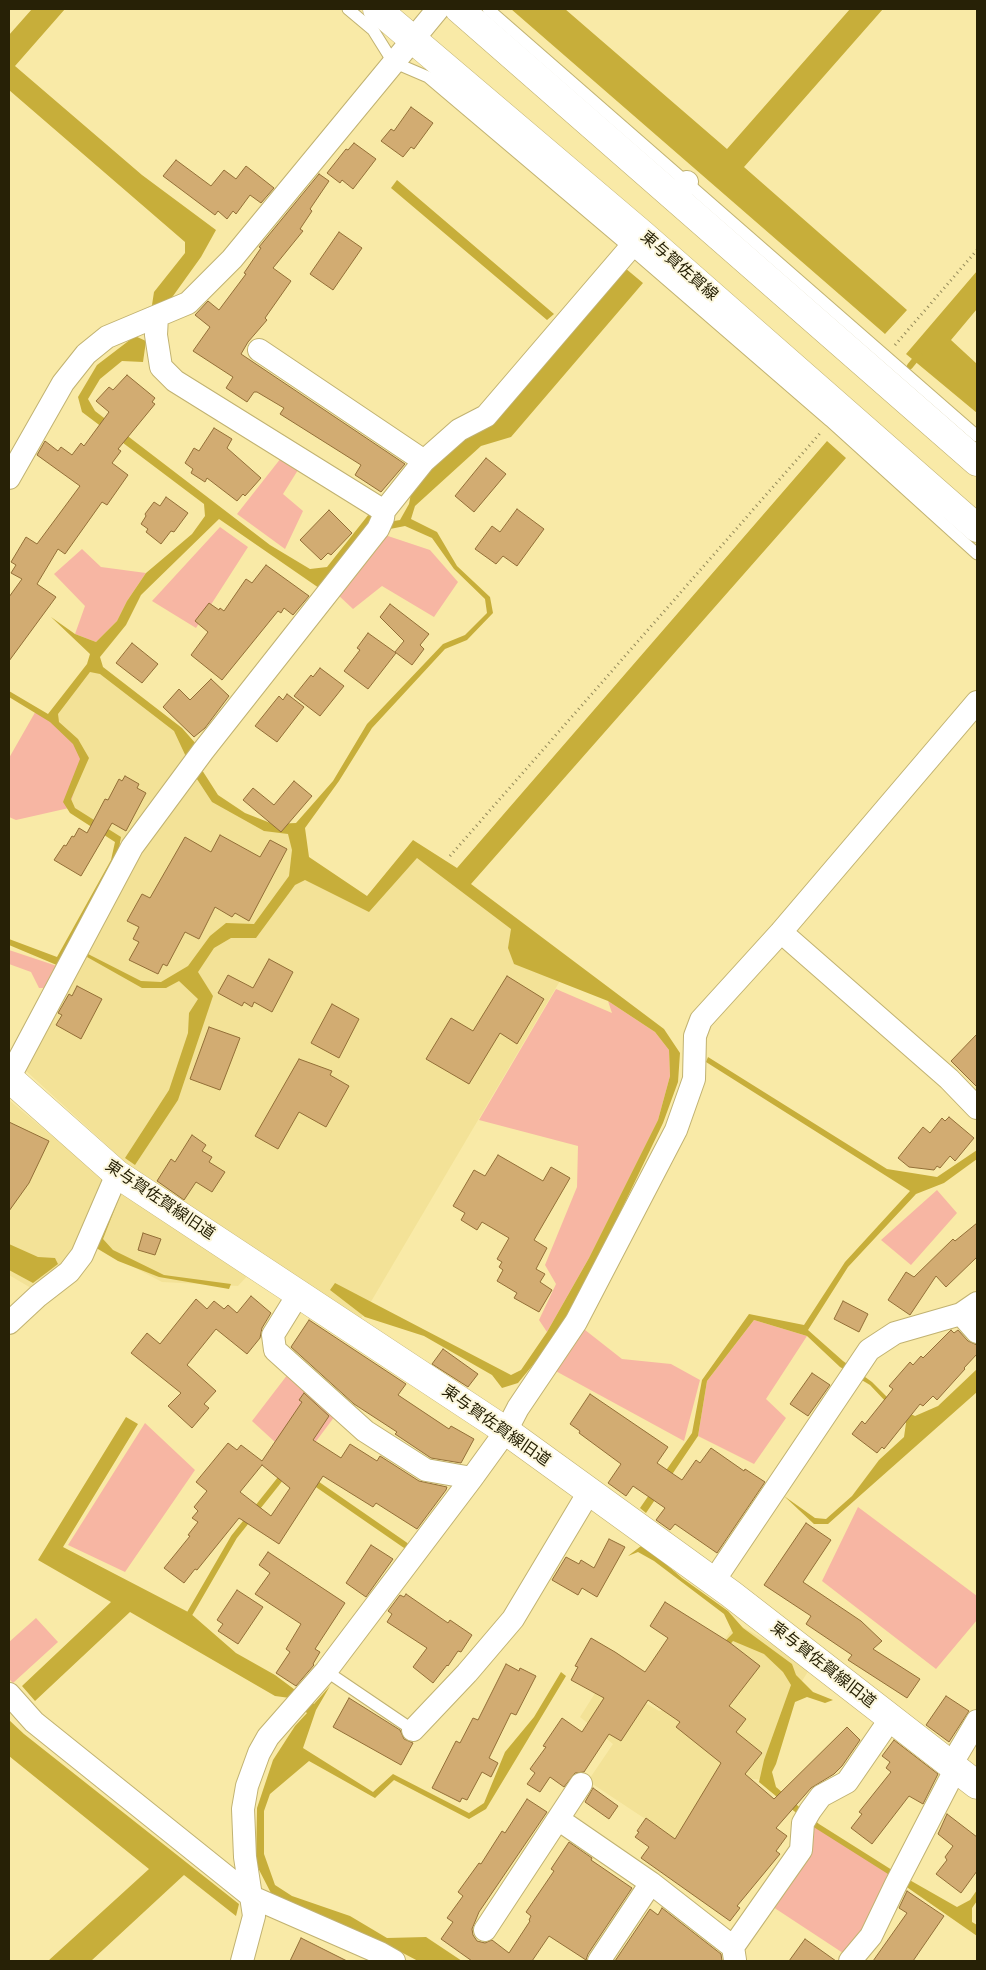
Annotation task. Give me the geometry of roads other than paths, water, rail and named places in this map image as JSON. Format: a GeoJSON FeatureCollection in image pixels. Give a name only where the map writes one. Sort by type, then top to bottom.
{"type":"FeatureCollection","features":[{"type":"Feature","properties":{"kind":"main road","name":"東与賀佐賀線"},"geometry":{"type":"LineString","coordinates":[[376,9],[412,39],[636,242],[977,528]]}},
{"type":"Feature","properties":{"kind":"main road"},"geometry":{"type":"LineString","coordinates":[[459,9],[681,190],[977,462]]}},
{"type":"Feature","properties":{"kind":"main road","name":"東与賀佐賀線旧道"},"geometry":{"type":"LineString","coordinates":[[9,1078],[117,1174],[506,1431],[713,1582],[977,1785]]}},
{"type":"Feature","properties":{"kind":"street"},"geometry":{"type":"LineString","coordinates":[[9,478],[64,383],[86,354],[107,337],[188,303],[232,259],[438,9]]}},
{"type":"Feature","properties":{"kind":"street"},"geometry":{"type":"LineString","coordinates":[[9,1078],[132,847],[187,771],[382,519],[424,461],[459,430],[486,416],[636,242]]}},
{"type":"Feature","properties":{"kind":"street"},"geometry":{"type":"LineString","coordinates":[[157,316],[156,335],[161,367],[174,381],[382,519]]}},
{"type":"Feature","properties":{"kind":"street"},"geometry":{"type":"LineString","coordinates":[[259,350],[424,461]]}},
{"type":"Feature","properties":{"kind":"street"},"geometry":{"type":"LineString","coordinates":[[242,1961],[254,1916],[245,1857],[243,1809],[247,1786],[259,1753],[268,1737],[326,1671],[472,1478],[506,1431],[518,1408],[576,1322],[676,1130],[694,1079],[695,1036],[701,1020],[781,932],[977,702]]}},
{"type":"Feature","properties":{"kind":"street"},"geometry":{"type":"LineString","coordinates":[[781,932],[948,1079],[977,1108]]}},
{"type":"Feature","properties":{"kind":"street"},"geometry":{"type":"LineString","coordinates":[[9,1323],[38,1296],[69,1272],[82,1255],[117,1174]]}},
{"type":"Feature","properties":{"kind":"street"},"geometry":{"type":"LineString","coordinates":[[299,1293],[273,1334],[275,1350],[366,1431],[380,1441],[426,1470],[472,1478]]}},
{"type":"Feature","properties":{"kind":"street"},"geometry":{"type":"LineString","coordinates":[[713,1582],[869,1350],[895,1333],[969,1309],[977,1332]]}},
{"type":"Feature","properties":{"kind":"street"},"geometry":{"type":"LineString","coordinates":[[413,1730],[467,1673],[513,1619],[589,1492]]}},
{"type":"Feature","properties":{"kind":"street"},"geometry":{"type":"LineString","coordinates":[[9,1694],[34,1722],[252,1897],[380,1953],[394,1961]]}},
{"type":"Feature","properties":{"kind":"street"},"geometry":{"type":"LineString","coordinates":[[558,1819],[652,1883],[734,1954],[801,1850],[806,1817],[821,1796],[848,1782],[891,1718]]}},
{"type":"Feature","properties":{"kind":"street"},"geometry":{"type":"LineString","coordinates":[[850,1961],[871,1936],[977,1721]]}},
{"type":"Feature","properties":{"kind":"street"},"geometry":{"type":"LineString","coordinates":[[485,1930],[581,1784]]}},
{"type":"Feature","properties":{"kind":"street"},"geometry":{"type":"LineString","coordinates":[[599,1961],[652,1883]]}},
{"type":"Feature","properties":{"kind":"lane"},"geometry":{"type":"LineString","coordinates":[[348,9],[373,30],[393,62],[428,77],[636,242],[977,554]]}},
{"type":"Feature","properties":{"kind":"lane"},"geometry":{"type":"LineString","coordinates":[[488,9],[681,190],[886,356],[977,436]]}},
{"type":"Feature","properties":{"kind":"lane"},"geometry":{"type":"LineString","coordinates":[[326,1671],[413,1730]]}},
{"type":"Feature","properties":{"kind":"waterway"},"geometry":{"type":"LineString","coordinates":[[910,366],[919,355]]}},
{"type":"Feature","properties":{"kind":"waterway"},"geometry":{"type":"LineString","coordinates":[[190,1613],[234,1537],[285,1473]]}},
{"type":"Feature","properties":{"kind":"waterway"},"geometry":{"type":"LineString","coordinates":[[311,1480],[405,1545]]}}]}
